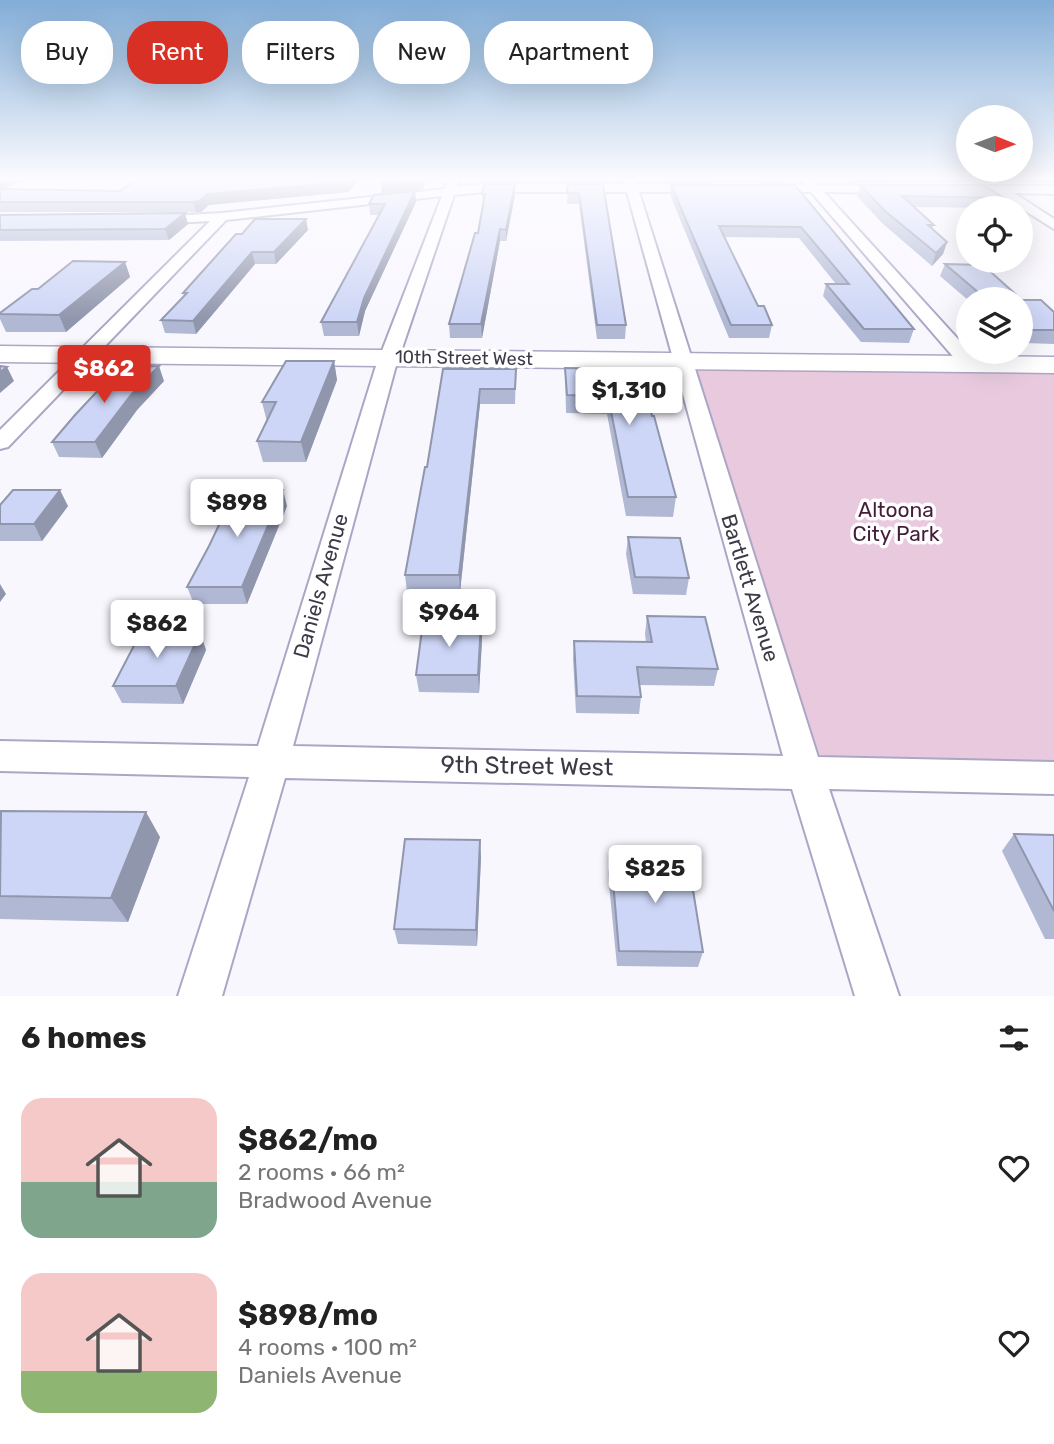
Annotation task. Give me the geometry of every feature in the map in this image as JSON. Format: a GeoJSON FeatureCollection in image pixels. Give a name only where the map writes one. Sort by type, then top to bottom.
{"type":"FeatureCollection","features":[{"type":"Feature","properties":{"kind":"street"},"geometry":{"type":"LineString","coordinates":[[0,442],[214,225]]}},
{"type":"Feature","properties":{"kind":"street","name":"Daniels Avenue"},"geometry":{"type":"LineString","coordinates":[[200,996],[390,358],[437,225]]}},
{"type":"Feature","properties":{"kind":"street","name":"Bartlett Avenue"},"geometry":{"type":"LineString","coordinates":[[642,225],[805,771],[877,996]]}},
{"type":"Feature","properties":{"kind":"street"},"geometry":{"type":"LineString","coordinates":[[847,225],[956,348]]}},
{"type":"Feature","properties":{"kind":"street","name":"10th Street West"},"geometry":{"type":"LineString","coordinates":[[0,354],[956,364]]}},
{"type":"Feature","properties":{"kind":"street","name":"10th Street West"},"geometry":{"type":"LineString","coordinates":[[970,364],[1054,365]]}},
{"type":"Feature","properties":{"kind":"street","name":"9th Street West"},"geometry":{"type":"LineString","coordinates":[[0,756],[1054,778]]}},
{"type":"Feature","properties":{"kind":"green space","name":"Altoona City Park"},"geometry":{"type":"Polygon","coordinates":[[[682,361],[1054,365],[1054,778],[805,771],[682,361]]]}},
{"type":"Feature","properties":{"kind":"building"},"geometry":{"type":"Polygon","coordinates":[[[0,225],[169,225],[165,229],[0,230],[0,225]]]}},
{"type":"Feature","properties":{"kind":"building"},"geometry":{"type":"Polygon","coordinates":[[[249,225],[300,225],[274,252],[252,252],[193,321],[161,320],[236,234],[242,234],[249,225]]]}},
{"type":"Feature","properties":{"kind":"building"},"geometry":{"type":"Polygon","coordinates":[[[373,225],[399,225],[364,298],[357,322],[321,322],[373,225]]]}},
{"type":"Feature","properties":{"kind":"building"},"geometry":{"type":"Polygon","coordinates":[[[479,225],[507,225],[506,230],[500,229],[481,324],[449,324],[475,233],[478,233],[479,225]]]}},
{"type":"Feature","properties":{"kind":"building"},"geometry":{"type":"Polygon","coordinates":[[[583,225],[610,225],[626,325],[597,325],[583,225]]]}},
{"type":"Feature","properties":{"kind":"building"},"geometry":{"type":"Polygon","coordinates":[[[688,225],[828,225],[914,329],[864,329],[826,284],[849,284],[801,227],[719,226],[758,306],[764,306],[772,325],[731,325],[688,225]]]}},
{"type":"Feature","properties":{"kind":"building"},"geometry":{"type":"Polygon","coordinates":[[[903,225],[929,225],[947,242],[936,253],[903,225]]]}},
{"type":"Feature","properties":{"kind":"building"},"geometry":{"type":"Polygon","coordinates":[[[73,261],[125,262],[59,315],[0,314],[32,289],[38,289],[73,261]]]}},
{"type":"Feature","properties":{"kind":"building"},"geometry":{"type":"Polygon","coordinates":[[[945,264],[956,264],[956,273],[992,273],[1008,287],[972,287],[945,264]]]}},
{"type":"Feature","properties":{"kind":"building"},"geometry":{"type":"Polygon","coordinates":[[[1033,300],[1041,300],[1054,312],[1054,330],[1033,330],[1033,300]]]}},
{"type":"Feature","properties":{"kind":"building"},"geometry":{"type":"Polygon","coordinates":[[[286,361],[334,361],[301,442],[257,441],[276,402],[262,402],[286,361]]]}},
{"type":"Feature","properties":{"kind":"building"},"geometry":{"type":"Polygon","coordinates":[[[159,366],[131,395],[95,442],[52,442],[120,367],[159,366]]]}},
{"type":"Feature","properties":{"kind":"building"},"geometry":{"type":"Polygon","coordinates":[[[565,368],[642,369],[652,416],[676,497],[628,497],[608,396],[567,395],[565,368]]]}},
{"type":"Feature","properties":{"kind":"building"},"geometry":{"type":"Polygon","coordinates":[[[443,369],[516,369],[515,389],[480,389],[459,575],[405,575],[427,467],[443,369]]]}},
{"type":"Feature","properties":{"kind":"building"},"geometry":{"type":"Polygon","coordinates":[[[236,489],[283,490],[242,587],[187,587],[209,546],[236,489]]]}},
{"type":"Feature","properties":{"kind":"building"},"geometry":{"type":"Polygon","coordinates":[[[13,490],[60,490],[34,524],[0,524],[0,505],[13,490]]]}},
{"type":"Feature","properties":{"kind":"building"},"geometry":{"type":"Polygon","coordinates":[[[628,537],[680,538],[689,578],[635,577],[628,537]]]}},
{"type":"Feature","properties":{"kind":"building"},"geometry":{"type":"Polygon","coordinates":[[[647,616],[705,617],[718,669],[637,667],[641,697],[577,696],[574,641],[652,642],[647,616]]]}},
{"type":"Feature","properties":{"kind":"building"},"geometry":{"type":"Polygon","coordinates":[[[423,622],[481,623],[478,675],[416,675],[423,622]]]}},
{"type":"Feature","properties":{"kind":"building"},"geometry":{"type":"Polygon","coordinates":[[[141,632],[200,633],[176,686],[113,686],[141,632]]]}},
{"type":"Feature","properties":{"kind":"building"},"geometry":{"type":"Polygon","coordinates":[[[1,811],[146,812],[111,898],[0,896],[1,811]]]}},
{"type":"Feature","properties":{"kind":"building"},"geometry":{"type":"Polygon","coordinates":[[[1014,834],[1054,835],[1054,911],[1014,834]]]}},
{"type":"Feature","properties":{"kind":"building"},"geometry":{"type":"Polygon","coordinates":[[[405,839],[480,840],[476,930],[394,929],[405,839]]]}},
{"type":"Feature","properties":{"kind":"building"},"geometry":{"type":"Polygon","coordinates":[[[611,857],[688,859],[703,952],[619,951],[611,857]]]}}]}
